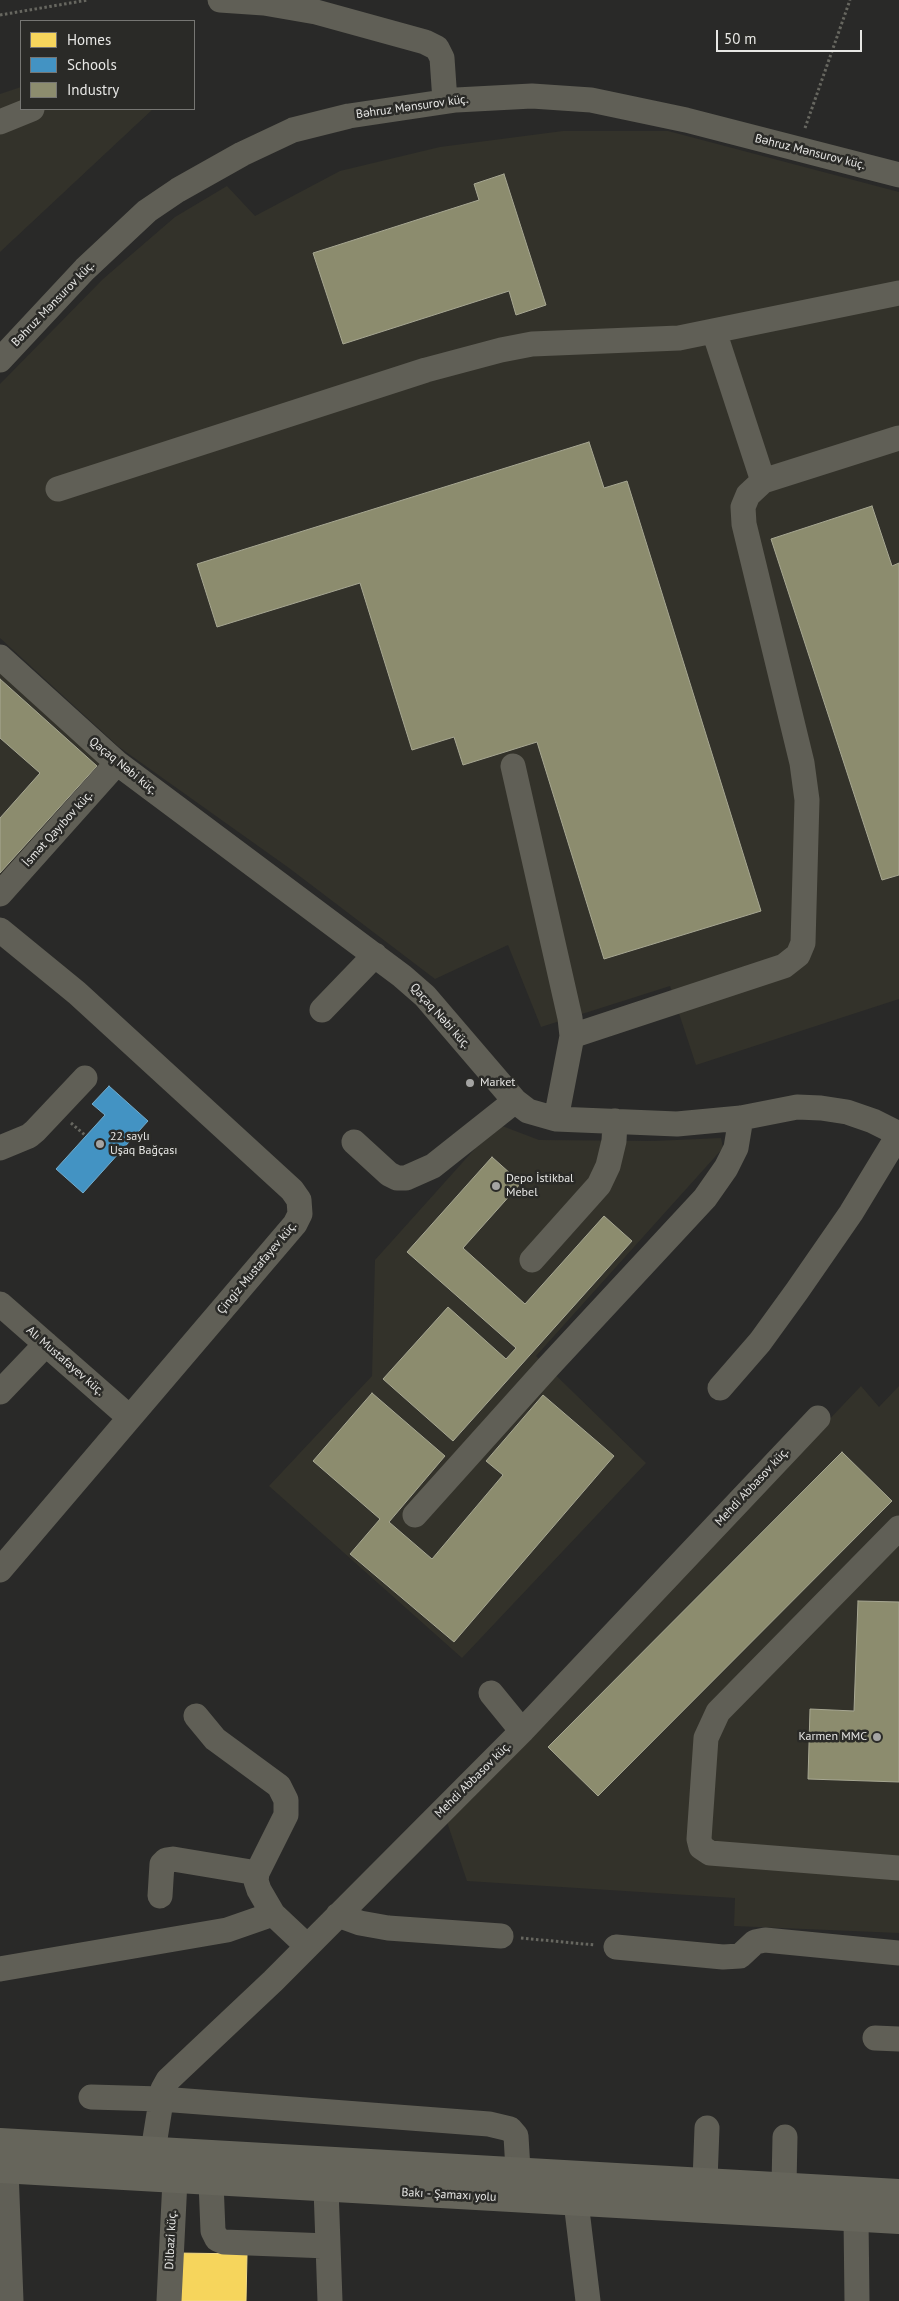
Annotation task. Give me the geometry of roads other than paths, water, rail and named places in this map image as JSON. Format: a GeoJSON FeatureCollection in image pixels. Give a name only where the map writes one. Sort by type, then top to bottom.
{"type":"FeatureCollection","features":[{"type":"Feature","properties":{"kind":"highway"},"geometry":{"type":"LineString","coordinates":[[0,2142],[899,2193]]}},
{"type":"Feature","properties":{"kind":"highway","name":"Bakı - Şamaxı yolu"},"geometry":{"type":"LineString","coordinates":[[3,2170],[899,2220]]}},
{"type":"Feature","properties":{"kind":"street"},"geometry":{"type":"LineString","coordinates":[[220,0],[264,3],[316,12],[425,42],[436,48],[442,58],[445,101]]}},
{"type":"Feature","properties":{"kind":"street","name":"Bəhruz Mənsurov küç."},"geometry":{"type":"LineString","coordinates":[[0,360],[85,269],[147,211],[178,190],[242,154],[294,130],[349,116],[445,101],[532,96],[590,100],[686,120],[899,175]]}},
{"type":"Feature","properties":{"kind":"street"},"geometry":{"type":"LineString","coordinates":[[0,122],[30,110]]}},
{"type":"Feature","properties":{"kind":"street"},"geometry":{"type":"LineString","coordinates":[[58,489],[426,370],[501,350],[532,344],[679,338],[899,292]]}},
{"type":"Feature","properties":{"kind":"street"},"geometry":{"type":"LineString","coordinates":[[714,331],[763,481]]}},
{"type":"Feature","properties":{"kind":"street"},"geometry":{"type":"LineString","coordinates":[[572,1036],[784,966],[798,955],[803,943],[807,800],[802,763],[744,524],[743,507],[748,495],[763,481],[899,438]]}},
{"type":"Feature","properties":{"kind":"street","name":"Qaçaq Nəbi küç."},"geometry":{"type":"LineString","coordinates":[[0,658],[117,763],[402,976],[425,996],[515,1101],[528,1111],[556,1119],[677,1124],[741,1118],[798,1107],[821,1108],[847,1112],[873,1121],[899,1134]]}},
{"type":"Feature","properties":{"kind":"street","name":"İsmət Qayıbov küç."},"geometry":{"type":"LineString","coordinates":[[0,894],[117,763]]}},
{"type":"Feature","properties":{"kind":"street"},"geometry":{"type":"LineString","coordinates":[[513,766],[570,1018],[572,1036],[556,1119]]}},
{"type":"Feature","properties":{"kind":"street","name":"Çingiz Mustafayev küç."},"geometry":{"type":"LineString","coordinates":[[0,930],[77,993],[157,1064],[292,1190],[299,1200],[300,1214],[295,1224],[0,1570]]}},
{"type":"Feature","properties":{"kind":"street"},"geometry":{"type":"LineString","coordinates":[[322,1010],[375,955]]}},
{"type":"Feature","properties":{"kind":"street"},"geometry":{"type":"LineString","coordinates":[[0,1148],[29,1136],[85,1078]]}},
{"type":"Feature","properties":{"kind":"street"},"geometry":{"type":"LineString","coordinates":[[354,1142],[389,1174],[397,1178],[406,1178],[432,1166],[515,1101]]}},
{"type":"Feature","properties":{"kind":"street"},"geometry":{"type":"LineString","coordinates":[[415,1515],[548,1367],[705,1198],[726,1168],[736,1148],[741,1118]]}},
{"type":"Feature","properties":{"kind":"street"},"geometry":{"type":"LineString","coordinates":[[532,1260],[599,1185],[608,1166],[614,1141],[615,1121]]}},
{"type":"Feature","properties":{"kind":"street"},"geometry":{"type":"LineString","coordinates":[[720,1388],[760,1342],[798,1291],[851,1213],[899,1134]]}},
{"type":"Feature","properties":{"kind":"street","name":"Alı Mustafayev küç."},"geometry":{"type":"LineString","coordinates":[[0,1304],[130,1417]]}},
{"type":"Feature","properties":{"kind":"street"},"geometry":{"type":"LineString","coordinates":[[0,1392],[46,1344]]}},
{"type":"Feature","properties":{"kind":"street","name":"Mehdi Abbasov küç."},"geometry":{"type":"LineString","coordinates":[[153,2151],[163,2088],[168,2080],[307,1946],[522,1731],[818,1418]]}},
{"type":"Feature","properties":{"kind":"street"},"geometry":{"type":"LineString","coordinates":[[899,1528],[718,1712],[706,1738],[699,1840],[701,1847],[710,1853],[899,1868]]}},
{"type":"Feature","properties":{"kind":"street"},"geometry":{"type":"LineString","coordinates":[[491,1694],[522,1731]]}},
{"type":"Feature","properties":{"kind":"street"},"geometry":{"type":"LineString","coordinates":[[196,1716],[221,1744],[279,1786],[286,1800],[286,1815],[257,1873],[256,1881],[273,1914],[307,1946]]}},
{"type":"Feature","properties":{"kind":"street"},"geometry":{"type":"LineString","coordinates":[[160,1896],[162,1864],[166,1860],[174,1859],[257,1873]]}},
{"type":"Feature","properties":{"kind":"street"},"geometry":{"type":"LineString","coordinates":[[0,1969],[227,1930],[273,1914]]}},
{"type":"Feature","properties":{"kind":"street"},"geometry":{"type":"LineString","coordinates":[[338,1915],[360,1923],[388,1928],[501,1936]]}},
{"type":"Feature","properties":{"kind":"street"},"geometry":{"type":"LineString","coordinates":[[616,1947],[723,1957],[740,1956],[756,1942],[765,1940],[899,1953]]}},
{"type":"Feature","properties":{"kind":"street"},"geometry":{"type":"LineString","coordinates":[[91,2097],[161,2099],[489,2124],[510,2129],[516,2136],[518,2170]]}},
{"type":"Feature","properties":{"kind":"street"},"geometry":{"type":"LineString","coordinates":[[705,2181],[707,2128]]}},
{"type":"Feature","properties":{"kind":"street"},"geometry":{"type":"LineString","coordinates":[[784,2185],[785,2137]]}},
{"type":"Feature","properties":{"kind":"street"},"geometry":{"type":"LineString","coordinates":[[3,2170],[11,2301]]}},
{"type":"Feature","properties":{"kind":"street","name":"Dilbazi küç."},"geometry":{"type":"LineString","coordinates":[[169,2301],[175,2180]]}},
{"type":"Feature","properties":{"kind":"street"},"geometry":{"type":"LineString","coordinates":[[211,2182],[213,2231],[217,2239],[224,2242],[328,2246]]}},
{"type":"Feature","properties":{"kind":"street"},"geometry":{"type":"LineString","coordinates":[[326,2188],[330,2301]]}},
{"type":"Feature","properties":{"kind":"street"},"geometry":{"type":"LineString","coordinates":[[576,2202],[588,2301]]}},
{"type":"Feature","properties":{"kind":"street"},"geometry":{"type":"LineString","coordinates":[[856,2218],[857,2301]]}},
{"type":"Feature","properties":{"kind":"place","name":"Market"},"geometry":{"type":"Point","coordinates":[470,1083]}},
{"type":"Feature","properties":{"kind":"place","name":"22 saylı Uşaq Bağçası"},"geometry":{"type":"Point","coordinates":[100,1144]}},
{"type":"Feature","properties":{"kind":"place","name":"Depo İstikbal Mebel"},"geometry":{"type":"Point","coordinates":[496,1186]}},
{"type":"Feature","properties":{"kind":"place","name":"Karmen MMC"},"geometry":{"type":"Point","coordinates":[877,1737]}}]}
